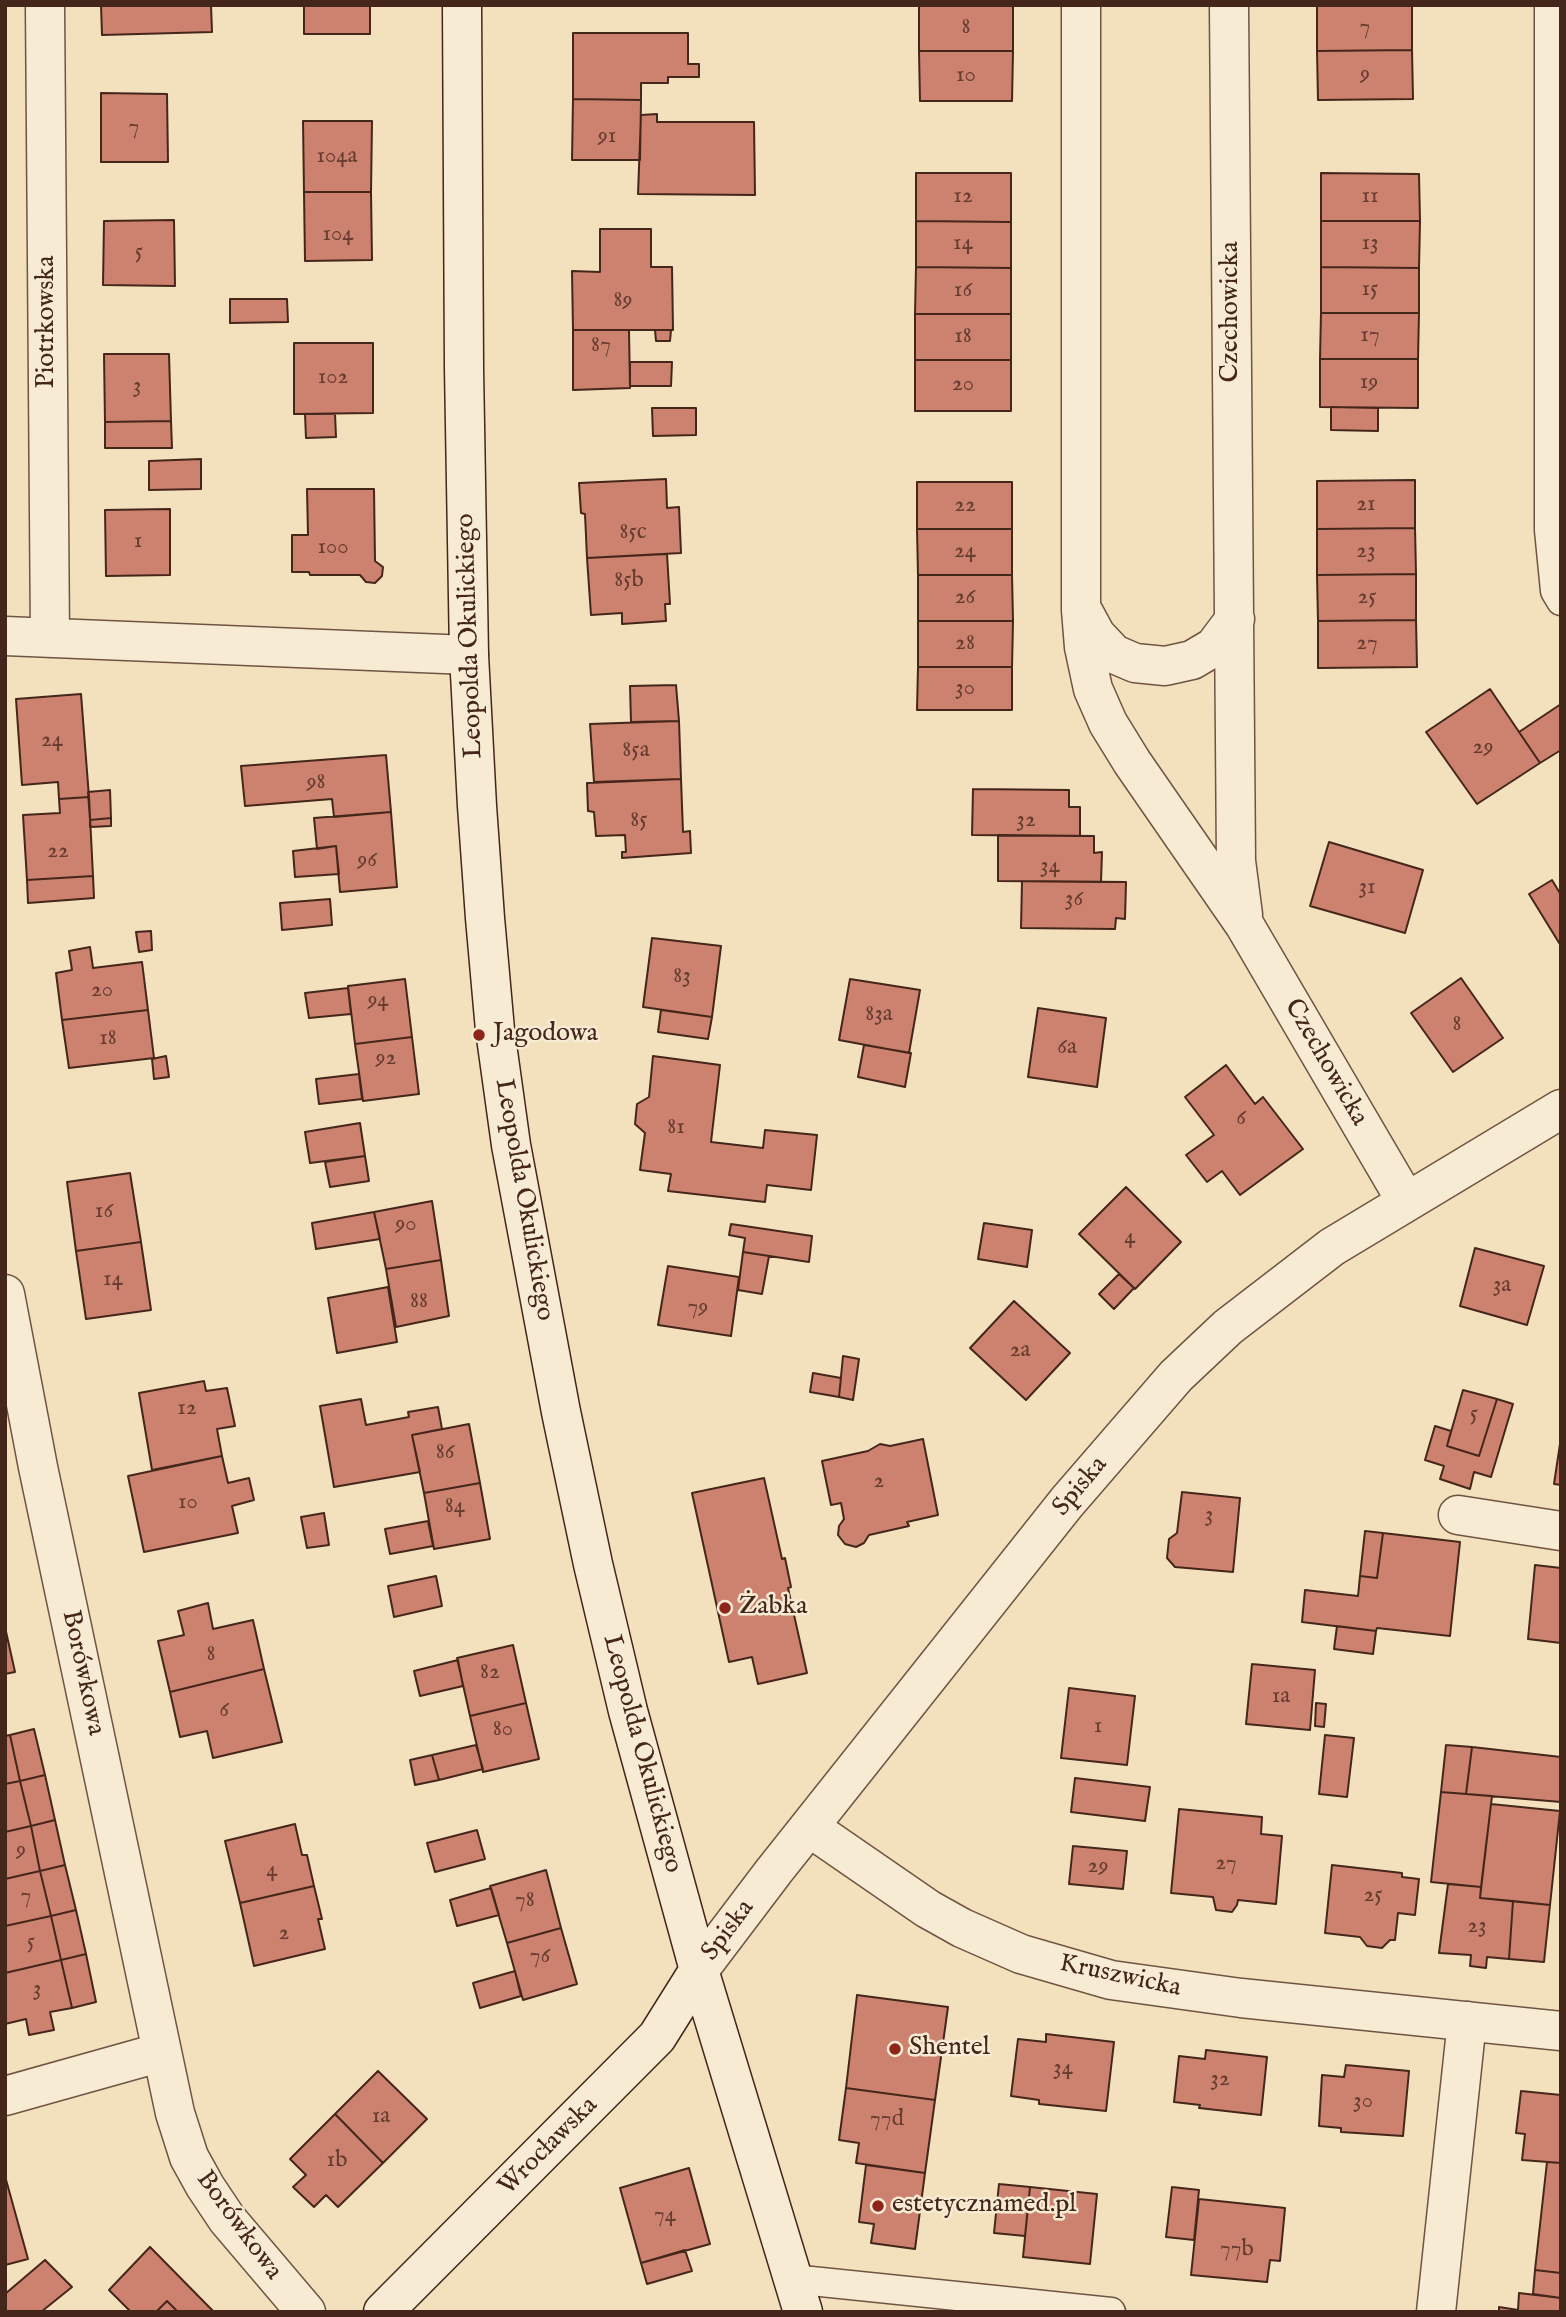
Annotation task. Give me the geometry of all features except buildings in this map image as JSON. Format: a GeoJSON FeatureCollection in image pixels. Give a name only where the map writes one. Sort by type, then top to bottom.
{"type":"FeatureCollection","features":[{"type":"Feature","properties":{"kind":"street","name":"Piotrkowska"},"geometry":{"type":"LineString","coordinates":[[45,5],[50,638]]}},
{"type":"Feature","properties":{"kind":"street","name":"Leopolda Okulickiego"},"geometry":{"type":"LineString","coordinates":[[462,5],[469,655],[477,806],[495,1030],[534,1275],[593,1564],[628,1711],[699,1969],[798,2295]]}},
{"type":"Feature","properties":{"kind":"street","name":"Czechowicka"},"geometry":{"type":"LineString","coordinates":[[1081,5],[1082,610],[1084,647],[1093,689],[1108,723],[1244,924],[1406,1201]]}},
{"type":"Feature","properties":{"kind":"street","name":"Czechowicka"},"geometry":{"type":"LineString","coordinates":[[1229,5],[1236,861],[1244,924]]}},
{"type":"Feature","properties":{"kind":"street"},"geometry":{"type":"LineString","coordinates":[[1082,610],[1096,635],[1114,654],[1135,663],[1165,666],[1192,660],[1214,647],[1235,619]]}},
{"type":"Feature","properties":{"kind":"street"},"geometry":{"type":"LineString","coordinates":[[5,636],[469,655]]}},
{"type":"Feature","properties":{"kind":"street","name":"Spiska"},"geometry":{"type":"LineString","coordinates":[[699,1969],[1067,1502],[1176,1376],[1228,1327],[1332,1247],[1561,1109]]}},
{"type":"Feature","properties":{"kind":"street","name":"Borówkowa"},"geometry":{"type":"LineString","coordinates":[[5,1294],[38,1467],[175,2113],[189,2157],[205,2186],[227,2219],[306,2312]]}},
{"type":"Feature","properties":{"kind":"street"},"geometry":{"type":"LineString","coordinates":[[1458,1516],[1561,1531]]}},
{"type":"Feature","properties":{"kind":"street","name":"Kruszwicka"},"geometry":{"type":"LineString","coordinates":[[809,1827],[928,1909],[990,1942],[1063,1967],[1111,1980],[1166,1989],[1561,2031]]}},
{"type":"Feature","properties":{"kind":"street","name":"Wrocławska"},"geometry":{"type":"LineString","coordinates":[[383,2312],[657,2037],[699,1969]]}},
{"type":"Feature","properties":{"kind":"street"},"geometry":{"type":"LineString","coordinates":[[1436,2312],[1467,2021]]}},
{"type":"Feature","properties":{"kind":"street"},"geometry":{"type":"LineString","coordinates":[[5,2096],[162,2052]]}},
{"type":"Feature","properties":{"kind":"lane"},"geometry":{"type":"LineString","coordinates":[[1549,5],[1549,530],[1555,592],[1561,601]]}},
{"type":"Feature","properties":{"kind":"lane","name":"Leopolda Okulickiego"},"geometry":{"type":"LineString","coordinates":[[798,2295],[1111,2312]]}},
{"type":"Feature","properties":{"kind":"place","name":"Jagodowa"},"geometry":{"type":"Point","coordinates":[479,1035]}},
{"type":"Feature","properties":{"kind":"place","name":"Żabka"},"geometry":{"type":"Point","coordinates":[725,1608]}},
{"type":"Feature","properties":{"kind":"place","name":"Shentel"},"geometry":{"type":"Point","coordinates":[895,2049]}},
{"type":"Feature","properties":{"kind":"place","name":"estetycznamed.pl"},"geometry":{"type":"Point","coordinates":[878,2206]}}]}
